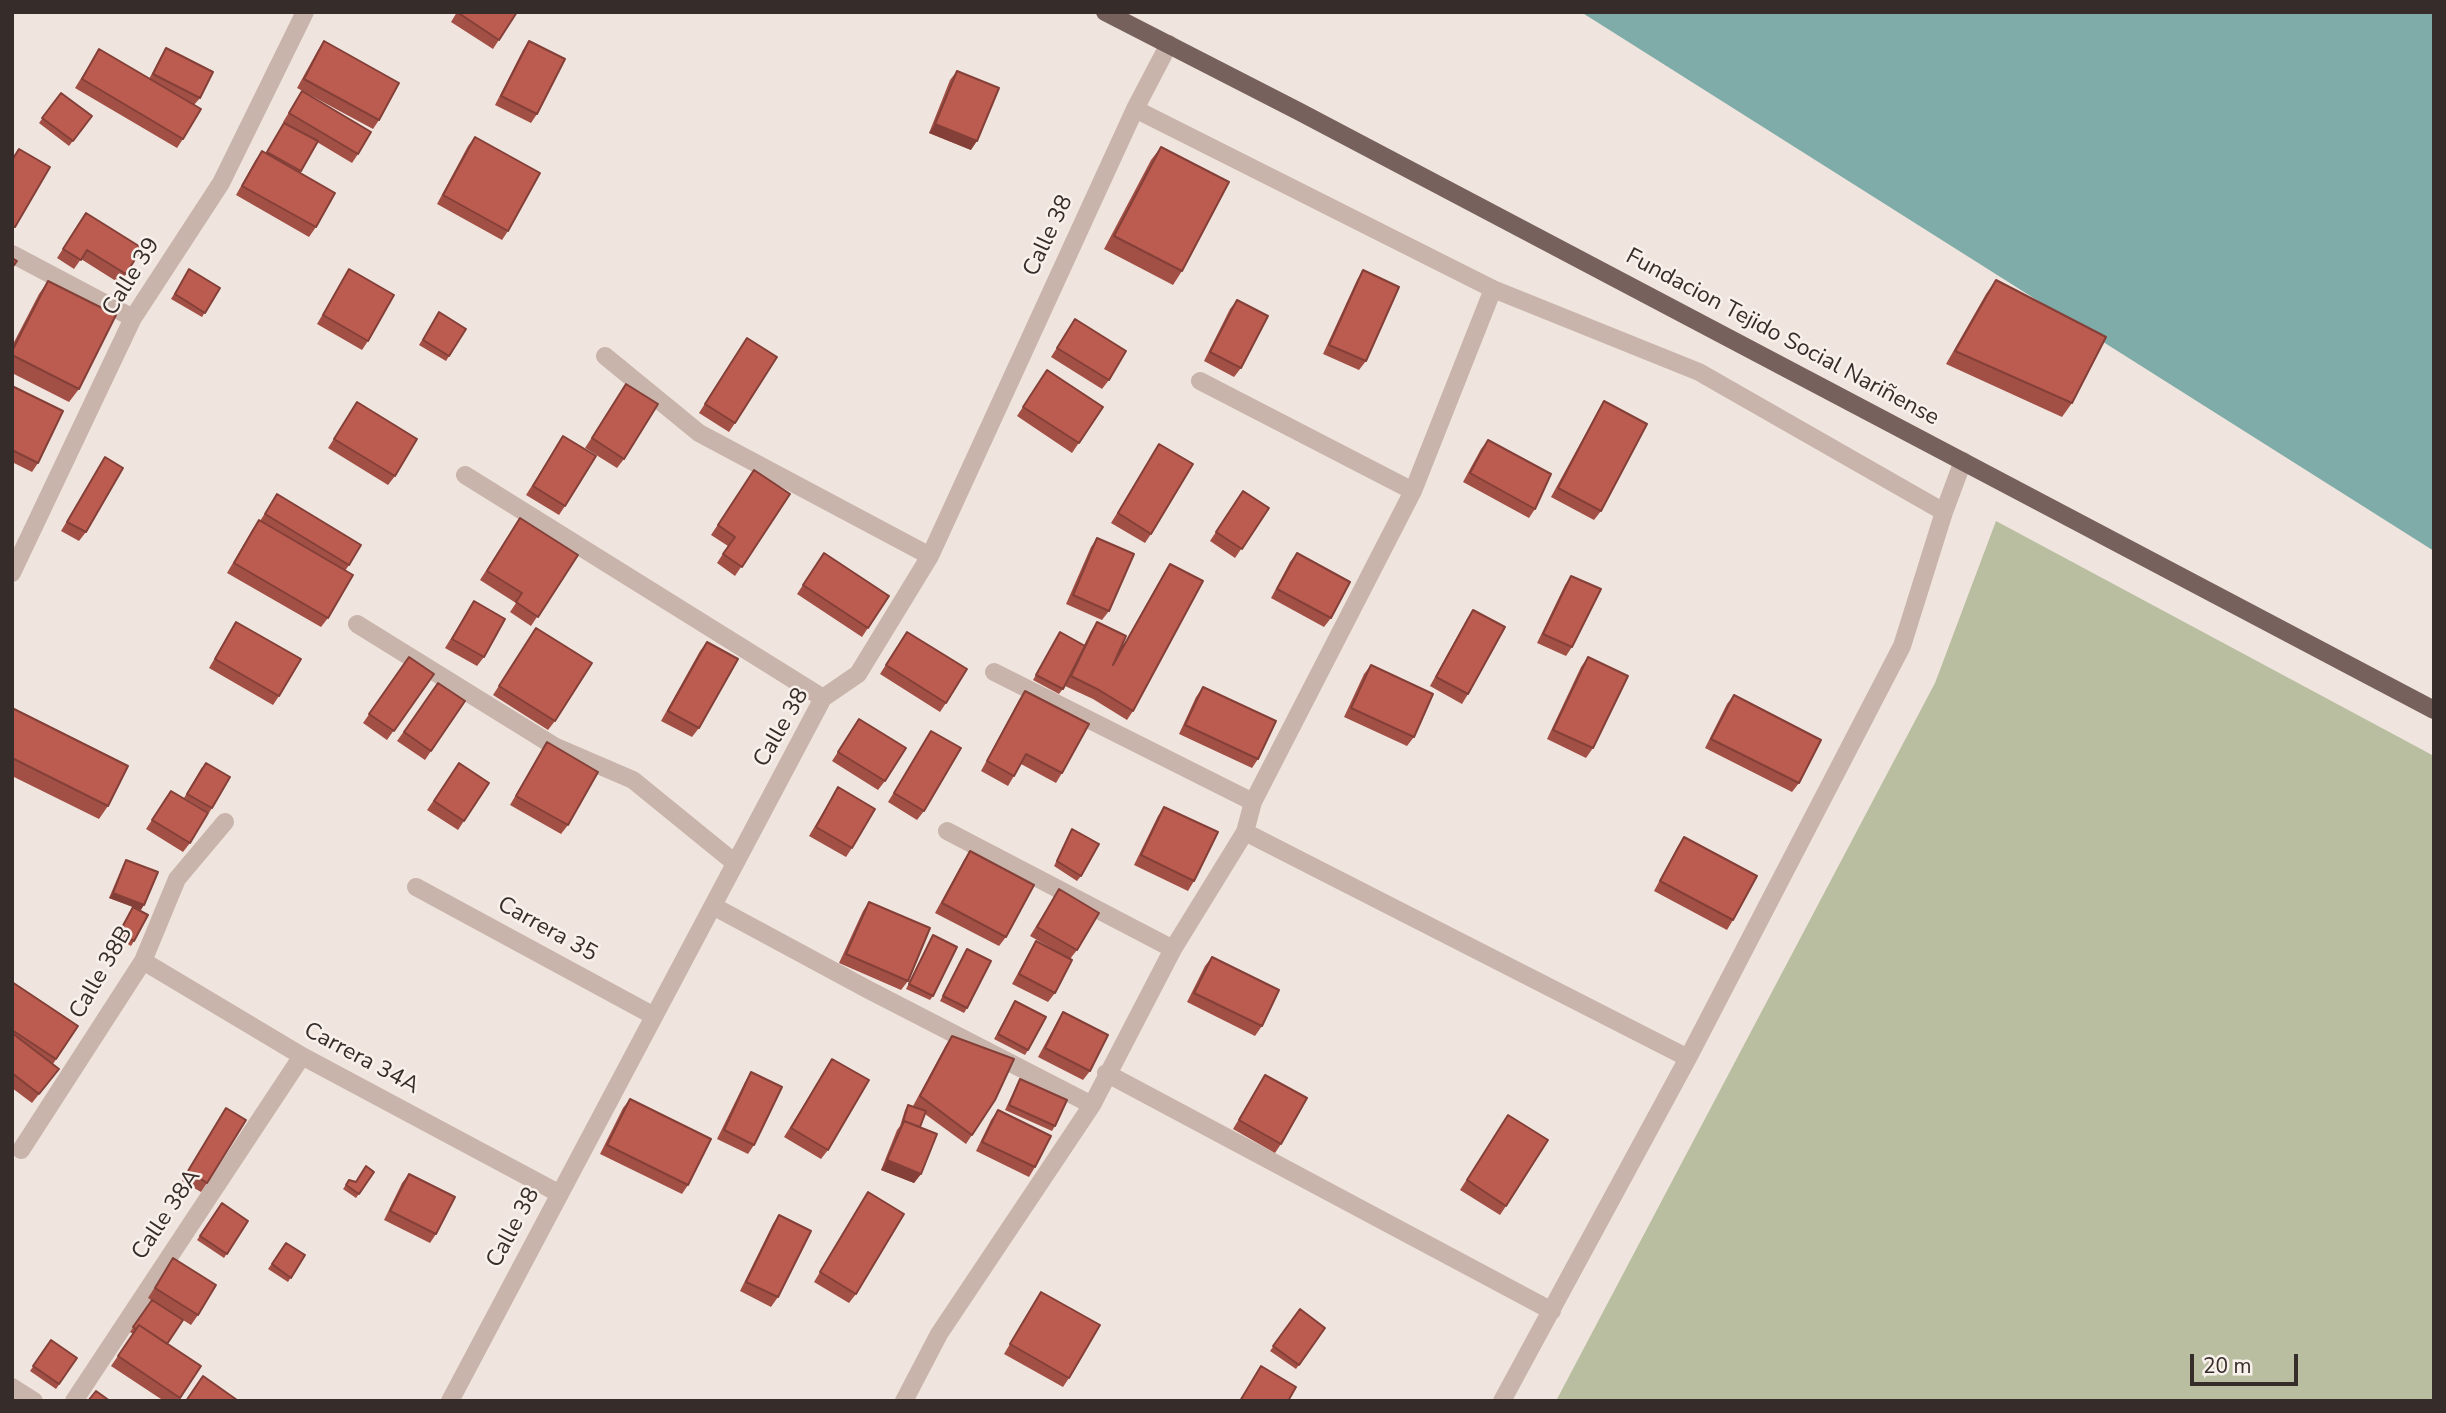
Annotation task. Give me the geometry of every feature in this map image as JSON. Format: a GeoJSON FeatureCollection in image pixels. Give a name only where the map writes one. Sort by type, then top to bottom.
{"type":"FeatureCollection","features":[{"type":"Feature","properties":{"kind":"main road","name":"Fundacion Tejido Social Nariñense"},"geometry":{"type":"LineString","coordinates":[[1105,12],[2434,710]]}},
{"type":"Feature","properties":{"kind":"street","name":"Calle 39"},"geometry":{"type":"LineString","coordinates":[[12,573],[133,318],[221,183],[305,12]]}},
{"type":"Feature","properties":{"kind":"street","name":"Calle 38"},"geometry":{"type":"LineString","coordinates":[[450,1401],[823,698],[858,674],[930,556],[1135,109],[1169,44]]}},
{"type":"Feature","properties":{"kind":"street"},"geometry":{"type":"LineString","coordinates":[[1135,109],[1493,289],[1699,372],[1944,512]]}},
{"type":"Feature","properties":{"kind":"street"},"geometry":{"type":"LineString","coordinates":[[12,254],[133,318]]}},
{"type":"Feature","properties":{"kind":"street"},"geometry":{"type":"LineString","coordinates":[[904,1401],[939,1335],[1092,1105],[1106,1073],[1173,949],[1245,832],[1253,802],[1413,491],[1493,289]]}},
{"type":"Feature","properties":{"kind":"street"},"geometry":{"type":"LineString","coordinates":[[605,356],[699,433],[930,556]]}},
{"type":"Feature","properties":{"kind":"street"},"geometry":{"type":"LineString","coordinates":[[1200,381],[1413,491]]}},
{"type":"Feature","properties":{"kind":"street"},"geometry":{"type":"LineString","coordinates":[[1502,1401],[1688,1058],[1902,646],[1963,461]]}},
{"type":"Feature","properties":{"kind":"street"},"geometry":{"type":"LineString","coordinates":[[465,475],[823,698]]}},
{"type":"Feature","properties":{"kind":"street"},"geometry":{"type":"LineString","coordinates":[[357,624],[554,746],[633,780],[735,863]]}},
{"type":"Feature","properties":{"kind":"street"},"geometry":{"type":"LineString","coordinates":[[994,672],[1253,802]]}},
{"type":"Feature","properties":{"kind":"street","name":"Calle 38B"},"geometry":{"type":"LineString","coordinates":[[21,1150],[143,961],[177,879],[225,822]]}},
{"type":"Feature","properties":{"kind":"street"},"geometry":{"type":"LineString","coordinates":[[947,831],[1173,949]]}},
{"type":"Feature","properties":{"kind":"street"},"geometry":{"type":"LineString","coordinates":[[1245,832],[1688,1058]]}},
{"type":"Feature","properties":{"kind":"street","name":"Carrera 35"},"geometry":{"type":"LineString","coordinates":[[416,887],[654,1016]]}},
{"type":"Feature","properties":{"kind":"street"},"geometry":{"type":"LineString","coordinates":[[713,906],[1092,1105]]}},
{"type":"Feature","properties":{"kind":"street","name":"Carrera 34A"},"geometry":{"type":"LineString","coordinates":[[143,961],[302,1056],[560,1194]]}},
{"type":"Feature","properties":{"kind":"street","name":"Calle 38A"},"geometry":{"type":"LineString","coordinates":[[74,1401],[302,1056]]}},
{"type":"Feature","properties":{"kind":"street"},"geometry":{"type":"LineString","coordinates":[[1106,1073],[1552,1311]]}},
{"type":"Feature","properties":{"kind":"street"},"geometry":{"type":"LineString","coordinates":[[12,1387],[34,1401]]}},
{"type":"Feature","properties":{"kind":"green space"},"geometry":{"type":"Polygon","coordinates":[[[1996,521],[2434,756],[2434,1401],[1556,1401],[1935,683],[1996,521]]]}},
{"type":"Feature","properties":{"kind":"water"},"geometry":{"type":"Polygon","coordinates":[[[1581,12],[2434,12],[2434,551],[1581,12]]]}},
{"type":"Feature","properties":{"kind":"building"},"geometry":{"type":"Polygon","coordinates":[[[457,12],[517,12],[499,40],[457,12]]]}},
{"type":"Feature","properties":{"kind":"building"},"geometry":{"type":"Polygon","coordinates":[[[324,41],[399,83],[379,120],[304,79],[324,41]]]}},
{"type":"Feature","properties":{"kind":"building"},"geometry":{"type":"Polygon","coordinates":[[[529,41],[565,59],[537,114],[501,96],[529,41]]]}},
{"type":"Feature","properties":{"kind":"building"},"geometry":{"type":"Polygon","coordinates":[[[166,48],[213,72],[200,98],[153,74],[166,48]]]}},
{"type":"Feature","properties":{"kind":"building"},"geometry":{"type":"Polygon","coordinates":[[[99,49],[201,109],[183,139],[82,79],[99,49]]]}},
{"type":"Feature","properties":{"kind":"building"},"geometry":{"type":"Polygon","coordinates":[[[957,71],[999,88],[977,141],[935,124],[957,71]]]}},
{"type":"Feature","properties":{"kind":"building"},"geometry":{"type":"Polygon","coordinates":[[[302,91],[371,132],[358,154],[289,113],[302,91]]]}},
{"type":"Feature","properties":{"kind":"building"},"geometry":{"type":"Polygon","coordinates":[[[61,93],[92,116],[73,141],[42,118],[61,93]]]}},
{"type":"Feature","properties":{"kind":"building"},"geometry":{"type":"Polygon","coordinates":[[[284,123],[318,141],[301,171],[267,152],[284,123]]]}},
{"type":"Feature","properties":{"kind":"building"},"geometry":{"type":"Polygon","coordinates":[[[475,137],[540,173],[508,231],[443,195],[475,137]]]}},
{"type":"Feature","properties":{"kind":"building"},"geometry":{"type":"Polygon","coordinates":[[[1161,147],[1229,182],[1182,271],[1114,236],[1161,147]]]}},
{"type":"Feature","properties":{"kind":"building"},"geometry":{"type":"Polygon","coordinates":[[[19,149],[50,167],[15,227],[12,226],[12,160],[19,149]]]}},
{"type":"Feature","properties":{"kind":"building"},"geometry":{"type":"Polygon","coordinates":[[[262,151],[335,193],[316,227],[242,186],[262,151]]]}},
{"type":"Feature","properties":{"kind":"building"},"geometry":{"type":"Polygon","coordinates":[[[86,213],[142,248],[126,274],[87,250],[81,260],[63,249],[86,213]]]}},
{"type":"Feature","properties":{"kind":"building"},"geometry":{"type":"Polygon","coordinates":[[[189,269],[220,288],[205,313],[175,294],[189,269]]]}},
{"type":"Feature","properties":{"kind":"building"},"geometry":{"type":"Polygon","coordinates":[[[349,269],[394,295],[368,341],[323,315],[349,269]]]}},
{"type":"Feature","properties":{"kind":"building"},"geometry":{"type":"Polygon","coordinates":[[[1363,270],[1399,287],[1366,361],[1329,345],[1363,270]]]}},
{"type":"Feature","properties":{"kind":"building"},"geometry":{"type":"Polygon","coordinates":[[[1996,280],[2106,337],[2072,403],[1955,351],[1996,280]]]}},
{"type":"Feature","properties":{"kind":"building"},"geometry":{"type":"Polygon","coordinates":[[[48,281],[116,315],[79,389],[12,355],[48,281]]]}},
{"type":"Feature","properties":{"kind":"building"},"geometry":{"type":"Polygon","coordinates":[[[1237,300],[1268,316],[1241,368],[1210,352],[1237,300]]]}},
{"type":"Feature","properties":{"kind":"building"},"geometry":{"type":"Polygon","coordinates":[[[439,312],[466,329],[449,356],[423,340],[439,312]]]}},
{"type":"Feature","properties":{"kind":"building"},"geometry":{"type":"Polygon","coordinates":[[[1075,319],[1126,351],[1109,380],[1057,348],[1075,319]]]}},
{"type":"Feature","properties":{"kind":"building"},"geometry":{"type":"Polygon","coordinates":[[[747,338],[777,357],[735,423],[705,404],[747,338]]]}},
{"type":"Feature","properties":{"kind":"building"},"geometry":{"type":"Polygon","coordinates":[[[1047,370],[1103,407],[1079,443],[1023,407],[1047,370]]]}},
{"type":"Feature","properties":{"kind":"building"},"geometry":{"type":"Polygon","coordinates":[[[626,384],[658,404],[624,459],[592,438],[626,384]]]}},
{"type":"Feature","properties":{"kind":"building"},"geometry":{"type":"Polygon","coordinates":[[[12,386],[63,411],[38,463],[12,450],[12,386]]]}},
{"type":"Feature","properties":{"kind":"building"},"geometry":{"type":"Polygon","coordinates":[[[1604,401],[1647,424],[1601,511],[1558,488],[1604,401]]]}},
{"type":"Feature","properties":{"kind":"building"},"geometry":{"type":"Polygon","coordinates":[[[357,402],[417,439],[395,476],[334,439],[357,402]]]}},
{"type":"Feature","properties":{"kind":"building"},"geometry":{"type":"Polygon","coordinates":[[[563,436],[596,456],[565,506],[533,486],[563,436]]]}},
{"type":"Feature","properties":{"kind":"building"},"geometry":{"type":"Polygon","coordinates":[[[1488,440],[1551,474],[1535,509],[1470,473],[1488,440]]]}},
{"type":"Feature","properties":{"kind":"building"},"geometry":{"type":"Polygon","coordinates":[[[1159,444],[1193,464],[1151,534],[1118,513],[1159,444]]]}},
{"type":"Feature","properties":{"kind":"building"},"geometry":{"type":"Polygon","coordinates":[[[105,457],[123,468],[86,532],[67,522],[105,457]]]}},
{"type":"Feature","properties":{"kind":"building"},"geometry":{"type":"Polygon","coordinates":[[[754,470],[790,494],[742,567],[723,554],[735,537],[718,525],[754,470]]]}},
{"type":"Feature","properties":{"kind":"building"},"geometry":{"type":"Polygon","coordinates":[[[1243,491],[1269,508],[1242,549],[1216,532],[1243,491]]]}},
{"type":"Feature","properties":{"kind":"building"},"geometry":{"type":"Polygon","coordinates":[[[277,494],[361,545],[349,565],[265,514],[277,494]]]}},
{"type":"Feature","properties":{"kind":"building"},"geometry":{"type":"Polygon","coordinates":[[[520,518],[578,555],[538,617],[516,602],[522,593],[487,571],[520,518]]]}},
{"type":"Feature","properties":{"kind":"building"},"geometry":{"type":"Polygon","coordinates":[[[259,520],[353,575],[328,618],[234,563],[259,520]]]}},
{"type":"Feature","properties":{"kind":"building"},"geometry":{"type":"Polygon","coordinates":[[[1097,538],[1134,554],[1109,611],[1073,595],[1097,538]]]}},
{"type":"Feature","properties":{"kind":"building"},"geometry":{"type":"Polygon","coordinates":[[[824,553],[889,596],[868,628],[803,585],[824,553]]]}},
{"type":"Feature","properties":{"kind":"building"},"geometry":{"type":"Polygon","coordinates":[[[1297,553],[1350,582],[1331,618],[1277,589],[1297,553]]]}},
{"type":"Feature","properties":{"kind":"building"},"geometry":{"type":"Polygon","coordinates":[[[1170,564],[1203,581],[1133,711],[1071,676],[1097,622],[1126,636],[1113,665],[1170,564]]]}},
{"type":"Feature","properties":{"kind":"building"},"geometry":{"type":"Polygon","coordinates":[[[1571,576],[1601,589],[1572,647],[1543,634],[1571,576]]]}},
{"type":"Feature","properties":{"kind":"building"},"geometry":{"type":"Polygon","coordinates":[[[474,601],[505,619],[484,657],[452,639],[474,601]]]}},
{"type":"Feature","properties":{"kind":"building"},"geometry":{"type":"Polygon","coordinates":[[[1473,610],[1505,627],[1468,694],[1436,677],[1473,610]]]}},
{"type":"Feature","properties":{"kind":"building"},"geometry":{"type":"Polygon","coordinates":[[[236,622],[301,659],[279,696],[215,659],[236,622]]]}},
{"type":"Feature","properties":{"kind":"building"},"geometry":{"type":"Polygon","coordinates":[[[536,628],[592,663],[555,721],[499,686],[536,628]]]}},
{"type":"Feature","properties":{"kind":"building"},"geometry":{"type":"Polygon","coordinates":[[[907,632],[967,669],[946,703],[886,665],[907,632]]]}},
{"type":"Feature","properties":{"kind":"building"},"geometry":{"type":"Polygon","coordinates":[[[1060,632],[1085,646],[1063,689],[1036,675],[1060,632]]]}},
{"type":"Feature","properties":{"kind":"building"},"geometry":{"type":"Polygon","coordinates":[[[707,642],[738,659],[699,728],[668,711],[707,642]]]}},
{"type":"Feature","properties":{"kind":"building"},"geometry":{"type":"Polygon","coordinates":[[[409,657],[434,674],[394,731],[369,714],[409,657]]]}},
{"type":"Feature","properties":{"kind":"building"},"geometry":{"type":"Polygon","coordinates":[[[1588,657],[1628,676],[1593,748],[1553,730],[1588,657]]]}},
{"type":"Feature","properties":{"kind":"building"},"geometry":{"type":"Polygon","coordinates":[[[1371,665],[1433,694],[1414,737],[1351,708],[1371,665]]]}},
{"type":"Feature","properties":{"kind":"building"},"geometry":{"type":"Polygon","coordinates":[[[438,683],[465,701],[431,751],[404,732],[438,683]]]}},
{"type":"Feature","properties":{"kind":"building"},"geometry":{"type":"Polygon","coordinates":[[[1203,687],[1276,721],[1258,759],[1185,725],[1203,687]]]}},
{"type":"Feature","properties":{"kind":"building"},"geometry":{"type":"Polygon","coordinates":[[[1025,691],[1089,724],[1062,773],[1026,754],[1014,776],[987,761],[1025,691]]]}},
{"type":"Feature","properties":{"kind":"building"},"geometry":{"type":"Polygon","coordinates":[[[1734,695],[1821,740],[1799,783],[1711,739],[1734,695]]]}},
{"type":"Feature","properties":{"kind":"building"},"geometry":{"type":"Polygon","coordinates":[[[12,708],[128,766],[108,806],[12,758],[12,708]]]}},
{"type":"Feature","properties":{"kind":"building"},"geometry":{"type":"Polygon","coordinates":[[[859,719],[906,748],[885,781],[838,752],[859,719]]]}},
{"type":"Feature","properties":{"kind":"building"},"geometry":{"type":"Polygon","coordinates":[[[931,731],[961,748],[924,811],[894,793],[931,731]]]}},
{"type":"Feature","properties":{"kind":"building"},"geometry":{"type":"Polygon","coordinates":[[[547,742],[598,772],[568,825],[516,796],[547,742]]]}},
{"type":"Feature","properties":{"kind":"building"},"geometry":{"type":"Polygon","coordinates":[[[206,763],[230,777],[212,808],[187,794],[206,763]]]}},
{"type":"Feature","properties":{"kind":"building"},"geometry":{"type":"Polygon","coordinates":[[[459,763],[489,783],[464,821],[434,801],[459,763]]]}},
{"type":"Feature","properties":{"kind":"building"},"geometry":{"type":"Polygon","coordinates":[[[838,787],[875,809],[852,848],[816,827],[838,787]]]}},
{"type":"Feature","properties":{"kind":"building"},"geometry":{"type":"Polygon","coordinates":[[[171,791],[208,813],[190,843],[152,820],[171,791]]]}},
{"type":"Feature","properties":{"kind":"building"},"geometry":{"type":"Polygon","coordinates":[[[1164,807],[1218,832],[1194,881],[1141,855],[1164,807]]]}},
{"type":"Feature","properties":{"kind":"building"},"geometry":{"type":"Polygon","coordinates":[[[1072,829],[1099,844],[1081,876],[1057,861],[1072,829]]]}},
{"type":"Feature","properties":{"kind":"building"},"geometry":{"type":"Polygon","coordinates":[[[1684,837],[1757,876],[1733,920],[1660,881],[1684,837]]]}},
{"type":"Feature","properties":{"kind":"building"},"geometry":{"type":"Polygon","coordinates":[[[970,851],[1034,885],[1006,937],[942,903],[970,851]]]}},
{"type":"Feature","properties":{"kind":"building"},"geometry":{"type":"Polygon","coordinates":[[[126,860],[158,872],[144,905],[113,893],[126,860]]]}},
{"type":"Feature","properties":{"kind":"building"},"geometry":{"type":"Polygon","coordinates":[[[1059,889],[1099,913],[1077,950],[1037,927],[1059,889]]]}},
{"type":"Feature","properties":{"kind":"building"},"geometry":{"type":"Polygon","coordinates":[[[869,902],[930,928],[908,981],[846,954],[869,902]]]}},
{"type":"Feature","properties":{"kind":"building"},"geometry":{"type":"Polygon","coordinates":[[[133,907],[148,915],[134,941],[119,933],[133,907]]]}},
{"type":"Feature","properties":{"kind":"building"},"geometry":{"type":"Polygon","coordinates":[[[933,935],[957,947],[933,996],[909,984],[933,935]]]}},
{"type":"Feature","properties":{"kind":"building"},"geometry":{"type":"Polygon","coordinates":[[[1036,941],[1072,960],[1055,993],[1019,974],[1036,941]]]}},
{"type":"Feature","properties":{"kind":"building"},"geometry":{"type":"Polygon","coordinates":[[[967,949],[991,961],[967,1008],[943,996],[967,949]]]}},
{"type":"Feature","properties":{"kind":"building"},"geometry":{"type":"Polygon","coordinates":[[[1212,957],[1279,990],[1262,1026],[1194,993],[1212,957]]]}},
{"type":"Feature","properties":{"kind":"building"},"geometry":{"type":"Polygon","coordinates":[[[12,982],[78,1026],[56,1059],[12,1030],[12,982]]]}},
{"type":"Feature","properties":{"kind":"building"},"geometry":{"type":"Polygon","coordinates":[[[1015,1001],[1046,1017],[1028,1050],[998,1034],[1015,1001]]]}},
{"type":"Feature","properties":{"kind":"building"},"geometry":{"type":"Polygon","coordinates":[[[1063,1012],[1108,1035],[1090,1071],[1045,1048],[1063,1012]]]}},
{"type":"Feature","properties":{"kind":"building"},"geometry":{"type":"Polygon","coordinates":[[[12,1033],[59,1069],[39,1094],[12,1073],[12,1033]]]}},
{"type":"Feature","properties":{"kind":"building"},"geometry":{"type":"Polygon","coordinates":[[[952,1036],[1014,1059],[995,1100],[972,1135],[920,1096],[952,1036]]]}},
{"type":"Feature","properties":{"kind":"building"},"geometry":{"type":"Polygon","coordinates":[[[832,1059],[869,1080],[828,1150],[791,1128],[832,1059]]]}},
{"type":"Feature","properties":{"kind":"building"},"geometry":{"type":"Polygon","coordinates":[[[751,1072],[782,1087],[754,1145],[724,1130],[751,1072]]]}},
{"type":"Feature","properties":{"kind":"building"},"geometry":{"type":"Polygon","coordinates":[[[1265,1075],[1307,1098],[1281,1144],[1239,1120],[1265,1075]]]}},
{"type":"Feature","properties":{"kind":"building"},"geometry":{"type":"Polygon","coordinates":[[[1020,1079],[1067,1100],[1055,1126],[1009,1105],[1020,1079]]]}},
{"type":"Feature","properties":{"kind":"building"},"geometry":{"type":"Polygon","coordinates":[[[630,1099],[711,1139],[688,1185],[607,1145],[630,1099]]]}},
{"type":"Feature","properties":{"kind":"building"},"geometry":{"type":"Polygon","coordinates":[[[908,1105],[926,1111],[920,1127],[903,1122],[908,1105]]]}},
{"type":"Feature","properties":{"kind":"building"},"geometry":{"type":"Polygon","coordinates":[[[226,1108],[246,1120],[207,1183],[188,1171],[226,1108]]]}},
{"type":"Feature","properties":{"kind":"building"},"geometry":{"type":"Polygon","coordinates":[[[998,1110],[1051,1136],[1035,1167],[982,1142],[998,1110]]]}},
{"type":"Feature","properties":{"kind":"building"},"geometry":{"type":"Polygon","coordinates":[[[1508,1115],[1548,1140],[1506,1206],[1467,1180],[1508,1115]]]}},
{"type":"Feature","properties":{"kind":"building"},"geometry":{"type":"Polygon","coordinates":[[[904,1121],[937,1134],[921,1174],[887,1160],[904,1121]]]}},
{"type":"Feature","properties":{"kind":"building"},"geometry":{"type":"Polygon","coordinates":[[[366,1166],[374,1172],[359,1194],[346,1185],[349,1180],[356,1182],[366,1166]]]}},
{"type":"Feature","properties":{"kind":"building"},"geometry":{"type":"Polygon","coordinates":[[[409,1174],[455,1197],[436,1234],[390,1211],[409,1174]]]}},
{"type":"Feature","properties":{"kind":"building"},"geometry":{"type":"Polygon","coordinates":[[[868,1192],[904,1214],[856,1294],[820,1272],[868,1192]]]}},
{"type":"Feature","properties":{"kind":"building"},"geometry":{"type":"Polygon","coordinates":[[[222,1203],[248,1221],[227,1254],[200,1236],[222,1203]]]}},
{"type":"Feature","properties":{"kind":"building"},"geometry":{"type":"Polygon","coordinates":[[[779,1215],[811,1231],[778,1297],[746,1282],[779,1215]]]}},
{"type":"Feature","properties":{"kind":"building"},"geometry":{"type":"Polygon","coordinates":[[[286,1243],[305,1255],[291,1278],[272,1264],[286,1243]]]}},
{"type":"Feature","properties":{"kind":"building"},"geometry":{"type":"Polygon","coordinates":[[[173,1258],[216,1285],[198,1315],[155,1288],[173,1258]]]}},
{"type":"Feature","properties":{"kind":"building"},"geometry":{"type":"Polygon","coordinates":[[[1041,1292],[1100,1325],[1069,1378],[1010,1344],[1041,1292]]]}},
{"type":"Feature","properties":{"kind":"building"},"geometry":{"type":"Polygon","coordinates":[[[152,1300],[183,1320],[167,1344],[139,1325],[136,1329],[133,1327],[152,1300]]]}},
{"type":"Feature","properties":{"kind":"building"},"geometry":{"type":"Polygon","coordinates":[[[1300,1309],[1325,1328],[1299,1365],[1273,1346],[1300,1309]]]}},
{"type":"Feature","properties":{"kind":"building"},"geometry":{"type":"Polygon","coordinates":[[[139,1325],[201,1366],[180,1398],[118,1356],[139,1325]]]}},
{"type":"Feature","properties":{"kind":"building"},"geometry":{"type":"Polygon","coordinates":[[[51,1340],[77,1358],[59,1384],[33,1366],[51,1340]]]}},
{"type":"Feature","properties":{"kind":"building"},"geometry":{"type":"Polygon","coordinates":[[[1261,1366],[1296,1387],[1288,1401],[1240,1401],[1261,1366]]]}},
{"type":"Feature","properties":{"kind":"building"},"geometry":{"type":"Polygon","coordinates":[[[203,1376],[237,1400],[237,1401],[186,1401],[203,1376]]]}},
{"type":"Feature","properties":{"kind":"building"},"geometry":{"type":"Polygon","coordinates":[[[96,1391],[110,1401],[88,1401],[96,1391]]]}}]}
